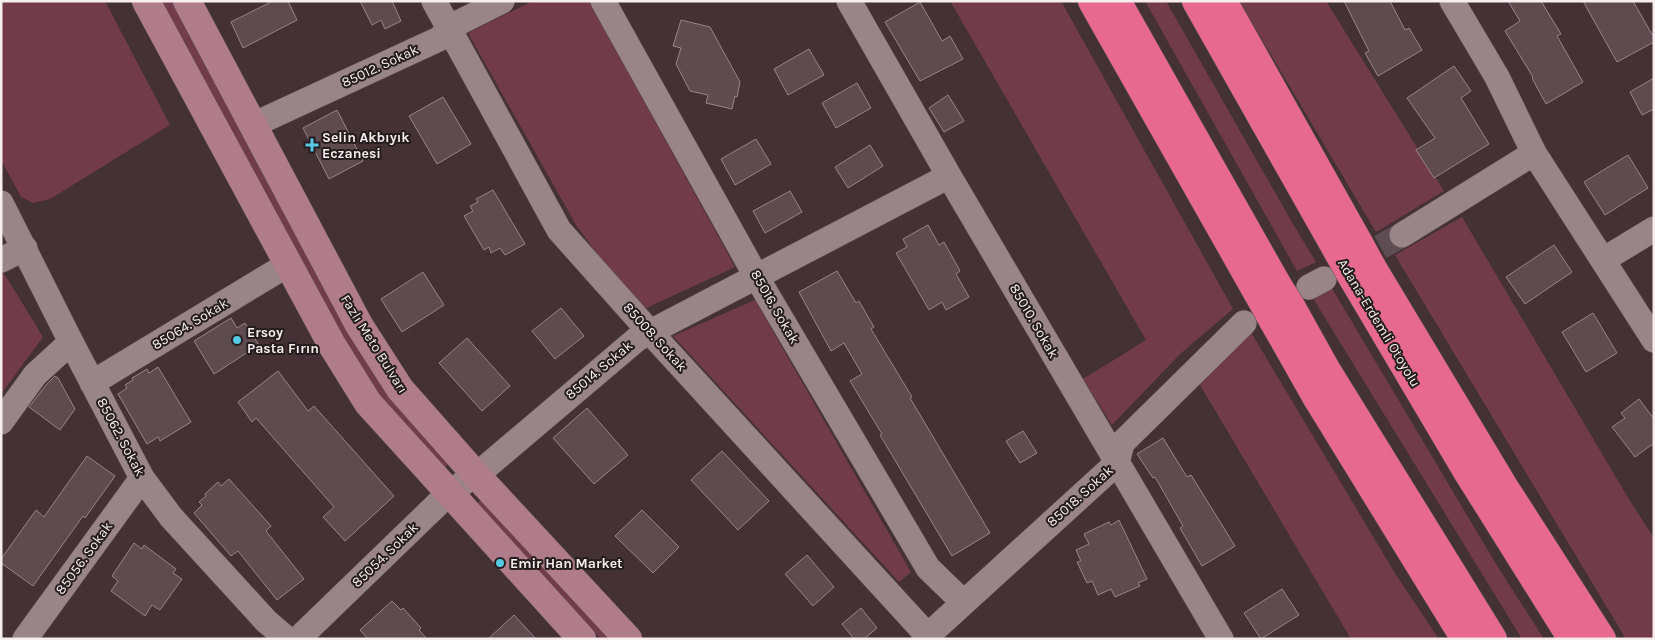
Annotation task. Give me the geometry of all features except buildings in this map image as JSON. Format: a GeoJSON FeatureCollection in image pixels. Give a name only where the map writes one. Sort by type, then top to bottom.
{"type":"FeatureCollection","features":[{"type":"Feature","properties":{"kind":"highway"},"geometry":{"type":"LineString","coordinates":[[1092,1],[1268,289]]}},
{"type":"Feature","properties":{"kind":"highway"},"geometry":{"type":"LineString","coordinates":[[1117,1],[1282,314],[1318,400],[1465,639]]}},
{"type":"Feature","properties":{"kind":"highway","name":"Adana-Erdemli Otoyolu"},"geometry":{"type":"LineString","coordinates":[[1196,1],[1355,261],[1468,473],[1572,639]]}},
{"type":"Feature","properties":{"kind":"highway"},"geometry":{"type":"LineString","coordinates":[[1223,1],[1355,261],[1602,639]]}},
{"type":"Feature","properties":{"kind":"highway"},"geometry":{"type":"LineString","coordinates":[[1282,314],[1326,369],[1493,639]]}},
{"type":"Feature","properties":{"kind":"main road"},"geometry":{"type":"LineString","coordinates":[[146,1],[332,345],[368,403],[582,639]]}},
{"type":"Feature","properties":{"kind":"main road","name":"Fazlı Meto Bulvarı"},"geometry":{"type":"LineString","coordinates":[[187,1],[359,325],[400,389],[476,475],[628,639]]}},
{"type":"Feature","properties":{"kind":"street","name":"85008. Sokak"},"geometry":{"type":"LineString","coordinates":[[434,1],[559,230],[926,637]]}},
{"type":"Feature","properties":{"kind":"street","name":"85012. Sokak"},"geometry":{"type":"LineString","coordinates":[[254,125],[442,38],[448,28],[502,1]]}},
{"type":"Feature","properties":{"kind":"street","name":"85016. Sokak"},"geometry":{"type":"LineString","coordinates":[[603,1],[756,276],[928,568],[963,602]]}},
{"type":"Feature","properties":{"kind":"street","name":"85010. Sokak"},"geometry":{"type":"LineString","coordinates":[[849,1],[1117,463],[1210,634]]}},
{"type":"Feature","properties":{"kind":"street"},"geometry":{"type":"LineString","coordinates":[[1452,1],[1497,77],[1534,154],[1654,340]]}},
{"type":"Feature","properties":{"kind":"street"},"geometry":{"type":"LineString","coordinates":[[1402,235],[1534,154]]}},
{"type":"Feature","properties":{"kind":"street","name":"85014. Sokak"},"geometry":{"type":"LineString","coordinates":[[476,475],[637,339],[949,176]]}},
{"type":"Feature","properties":{"kind":"street","name":"85062. Sokak"},"geometry":{"type":"LineString","coordinates":[[1,203],[142,478],[177,524],[266,621],[287,639]]}},
{"type":"Feature","properties":{"kind":"street"},"geometry":{"type":"LineString","coordinates":[[1603,260],[1654,229]]}},
{"type":"Feature","properties":{"kind":"street"},"geometry":{"type":"LineString","coordinates":[[1,260],[25,248]]}},
{"type":"Feature","properties":{"kind":"street","name":"85064. Sokak"},"geometry":{"type":"LineString","coordinates":[[92,383],[277,271],[289,266]]}},
{"type":"Feature","properties":{"kind":"street","name":"85018. Sokak"},"geometry":{"type":"LineString","coordinates":[[926,637],[1117,463],[1122,443],[1244,323]]}},
{"type":"Feature","properties":{"kind":"street"},"geometry":{"type":"LineString","coordinates":[[1,422],[35,375],[71,342]]}},
{"type":"Feature","properties":{"kind":"street","name":"85054. Sokak"},"geometry":{"type":"LineString","coordinates":[[298,639],[450,493],[476,475]]}},
{"type":"Feature","properties":{"kind":"street","name":"85056. Sokak"},"geometry":{"type":"LineString","coordinates":[[25,639],[142,478]]}},
{"type":"Feature","properties":{"kind":"shaded area"},"geometry":{"type":"Polygon","coordinates":[[[1,1],[105,1],[170,125],[50,199],[33,203],[21,197],[1,160],[1,1]]]}},
{"type":"Feature","properties":{"kind":"shaded area"},"geometry":{"type":"Polygon","coordinates":[[[162,1],[173,1],[315,272],[370,369],[399,407],[449,462],[447,466],[442,469],[391,414],[362,374],[162,1]]]}},
{"type":"Feature","properties":{"kind":"shaded area"},"geometry":{"type":"Polygon","coordinates":[[[533,1],[589,1],[735,267],[640,311],[576,225],[468,33],[533,1]]]}},
{"type":"Feature","properties":{"kind":"shaded area"},"geometry":{"type":"Polygon","coordinates":[[[950,1],[1061,1],[1233,309],[1180,354],[1112,425],[1083,379],[1146,340],[950,1]]]}},
{"type":"Feature","properties":{"kind":"shaded area"},"geometry":{"type":"Polygon","coordinates":[[[1145,1],[1166,1],[1316,262],[1297,271],[1145,1]]]}},
{"type":"Feature","properties":{"kind":"shaded area"},"geometry":{"type":"Polygon","coordinates":[[[1239,1],[1326,1],[1444,191],[1376,232],[1239,1]]]}},
{"type":"Feature","properties":{"kind":"shaded area"},"geometry":{"type":"Polygon","coordinates":[[[1462,217],[1630,501],[1654,538],[1654,639],[1626,639],[1395,255],[1462,217]]]}},
{"type":"Feature","properties":{"kind":"shaded area"},"geometry":{"type":"Polygon","coordinates":[[[4,273],[43,337],[1,394],[1,275],[4,273]]]}},
{"type":"Feature","properties":{"kind":"shaded area"},"geometry":{"type":"Polygon","coordinates":[[[1330,285],[1496,564],[1544,639],[1522,639],[1311,295],[1330,285]]]}},
{"type":"Feature","properties":{"kind":"shaded area"},"geometry":{"type":"Polygon","coordinates":[[[755,300],[911,572],[899,582],[673,336],[755,300]]]}},
{"type":"Feature","properties":{"kind":"shaded area"},"geometry":{"type":"Polygon","coordinates":[[[1249,329],[1396,575],[1439,639],[1351,639],[1200,385],[1249,329]]]}},
{"type":"Feature","properties":{"kind":"shaded area"},"geometry":{"type":"Polygon","coordinates":[[[483,498],[612,639],[601,639],[476,504],[483,498]]]}},
{"type":"Feature","properties":{"kind":"tunnel"},"geometry":{"type":"LineString","coordinates":[[1348,265],[1402,235]]}},
{"type":"Feature","properties":{"kind":"place","name":"Selin Akbıyık Eczanesi"},"geometry":{"type":"Point","coordinates":[312,145]}},
{"type":"Feature","properties":{"kind":"place","name":"Ersoy Pasta Fırın"},"geometry":{"type":"Point","coordinates":[237,340]}},
{"type":"Feature","properties":{"kind":"place","name":"Emir Han Market"},"geometry":{"type":"Point","coordinates":[500,563]}}]}
